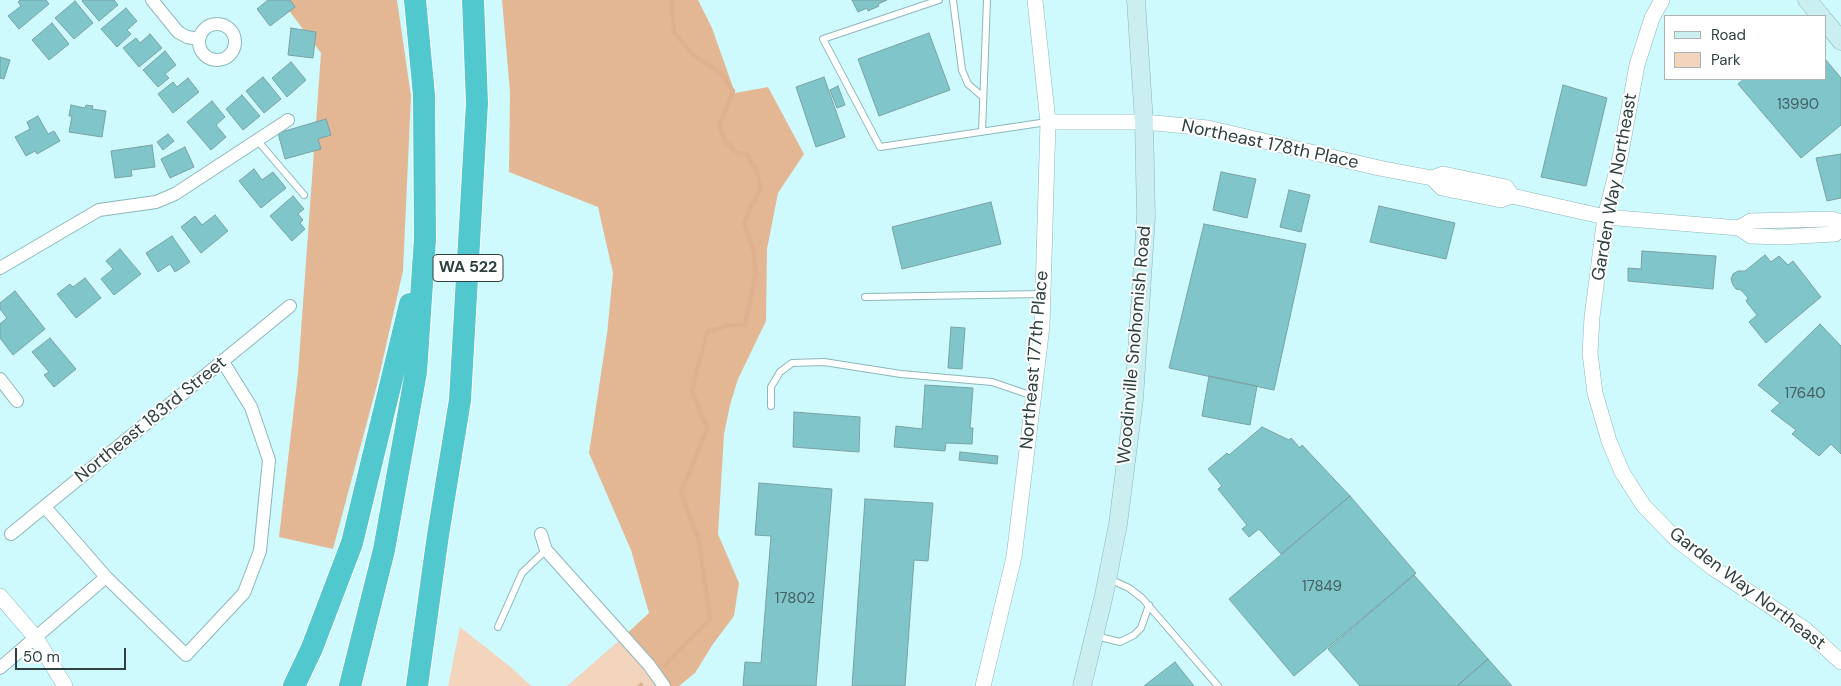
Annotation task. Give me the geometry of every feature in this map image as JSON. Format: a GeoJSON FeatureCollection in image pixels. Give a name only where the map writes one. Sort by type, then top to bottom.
{"type":"FeatureCollection","features":[{"type":"Feature","properties":{"kind":"highway","name":"WA 522"},"geometry":{"type":"LineString","coordinates":[[350,686],[384,550],[416,372],[425,239],[424,95],[415,0]]}},
{"type":"Feature","properties":{"kind":"highway","name":"WA 522"},"geometry":{"type":"LineString","coordinates":[[401,686],[438,535],[460,400],[477,103],[473,0]]}},
{"type":"Feature","properties":{"kind":"highway"},"geometry":{"type":"LineString","coordinates":[[294,686],[312,648],[352,543],[425,239]]}},
{"type":"Feature","properties":{"kind":"highway"},"geometry":{"type":"LineString","coordinates":[[417,686],[438,535]]}},
{"type":"Feature","properties":{"kind":"main road","name":"Woodinville Snohomish Road"},"geometry":{"type":"LineString","coordinates":[[1082,686],[1095,636],[1118,524],[1134,398],[1146,217],[1144,122],[1136,0]]}},
{"type":"Feature","properties":{"kind":"main road"},"geometry":{"type":"LineString","coordinates":[[1807,0],[1820,15]]}},
{"type":"Feature","properties":{"kind":"main road"},"geometry":{"type":"LineString","coordinates":[[1826,22],[1841,41]]}},
{"type":"Feature","properties":{"kind":"street"},"geometry":{"type":"LineString","coordinates":[[152,0],[178,32],[187,37],[199,39]]}},
{"type":"Feature","properties":{"kind":"street","name":"Northeast 177th Place"},"geometry":{"type":"LineString","coordinates":[[984,686],[1014,557],[1042,326],[1048,122],[1035,0]]}},
{"type":"Feature","properties":{"kind":"street","name":"Garden Way Northeast"},"geometry":{"type":"LineString","coordinates":[[1662,0],[1652,18],[1637,65],[1620,158],[1605,217],[1592,317],[1590,353],[1595,393],[1609,441],[1622,472],[1643,505],[1676,539],[1713,568],[1806,630],[1841,662]]}},
{"type":"Feature","properties":{"kind":"street"},"geometry":{"type":"LineString","coordinates":[[0,268],[99,210],[156,202],[175,194],[288,120]]}},
{"type":"Feature","properties":{"kind":"street","name":"Northeast 178th Place"},"geometry":{"type":"LineString","coordinates":[[1048,122],[1144,122],[1208,128],[1379,168],[1432,178],[1442,188],[1501,200],[1512,196],[1605,217],[1739,228]]}},
{"type":"Feature","properties":{"kind":"street"},"geometry":{"type":"LineString","coordinates":[[1841,222],[1832,219],[1751,221],[1739,228],[1751,236],[1781,237],[1835,234],[1841,228]]}},
{"type":"Feature","properties":{"kind":"street","name":"Northeast 183rd Street"},"geometry":{"type":"LineString","coordinates":[[11,534],[290,306]]}},
{"type":"Feature","properties":{"kind":"street"},"geometry":{"type":"LineString","coordinates":[[45,507],[106,577],[186,654],[244,593],[260,551],[269,460],[251,407],[223,362]]}},
{"type":"Feature","properties":{"kind":"street"},"geometry":{"type":"LineString","coordinates":[[0,379],[17,401]]}},
{"type":"Feature","properties":{"kind":"street"},"geometry":{"type":"LineString","coordinates":[[541,534],[546,550],[648,665],[664,686]]}},
{"type":"Feature","properties":{"kind":"street"},"geometry":{"type":"LineString","coordinates":[[0,668],[106,577]]}},
{"type":"Feature","properties":{"kind":"street"},"geometry":{"type":"LineString","coordinates":[[0,596],[36,638],[65,686]]}},
{"type":"Feature","properties":{"kind":"lane"},"geometry":{"type":"LineString","coordinates":[[939,0],[823,39],[880,147],[1048,122]]}},
{"type":"Feature","properties":{"kind":"lane"},"geometry":{"type":"LineString","coordinates":[[953,0],[962,70],[968,84],[983,98]]}},
{"type":"Feature","properties":{"kind":"lane"},"geometry":{"type":"LineString","coordinates":[[982,132],[987,0]]}},
{"type":"Feature","properties":{"kind":"lane"},"geometry":{"type":"LineString","coordinates":[[258,140],[304,195]]}},
{"type":"Feature","properties":{"kind":"lane"},"geometry":{"type":"LineString","coordinates":[[865,297],[1042,294]]}},
{"type":"Feature","properties":{"kind":"lane"},"geometry":{"type":"LineString","coordinates":[[771,406],[770,387],[780,372],[792,363],[824,362],[900,374],[992,382],[1033,396]]}},
{"type":"Feature","properties":{"kind":"lane"},"geometry":{"type":"LineString","coordinates":[[498,626],[522,573],[546,550]]}},
{"type":"Feature","properties":{"kind":"lane"},"geometry":{"type":"LineString","coordinates":[[1107,579],[1129,588],[1149,605],[1218,686]]}},
{"type":"Feature","properties":{"kind":"lane"},"geometry":{"type":"LineString","coordinates":[[1095,636],[1120,642],[1134,635],[1141,628],[1149,605]]}},
{"type":"Feature","properties":{"kind":"green space"},"geometry":{"type":"Polygon","coordinates":[[[460,627],[512,668],[531,686],[448,686],[460,627]]]}},
{"type":"Feature","properties":{"kind":"green space"},"geometry":{"type":"Polygon","coordinates":[[[623,637],[664,686],[567,686],[623,637]]]}},
{"type":"Feature","properties":{"kind":"shaded area"},"geometry":{"type":"Polygon","coordinates":[[[281,0],[397,0],[411,96],[403,271],[378,381],[333,549],[279,537],[298,373],[321,53],[281,0]]]}},
{"type":"Feature","properties":{"kind":"shaded area"},"geometry":{"type":"Polygon","coordinates":[[[502,0],[698,0],[712,28],[735,93],[768,87],[804,154],[778,193],[767,249],[766,321],[738,379],[724,434],[718,534],[739,583],[734,616],[713,644],[695,673],[679,686],[664,686],[623,637],[649,613],[631,550],[589,453],[607,334],[613,273],[598,207],[509,172],[510,92],[502,0]]]}},
{"type":"Feature","properties":{"kind":"building"},"geometry":{"type":"Polygon","coordinates":[[[20,0],[46,0],[49,4],[19,29],[8,16],[21,6],[18,2],[20,0]]]}},
{"type":"Feature","properties":{"kind":"building"},"geometry":{"type":"Polygon","coordinates":[[[83,0],[114,0],[118,5],[99,21],[83,0]]]}},
{"type":"Feature","properties":{"kind":"building"},"geometry":{"type":"Polygon","coordinates":[[[268,0],[290,0],[295,7],[270,26],[257,9],[268,0]]]}},
{"type":"Feature","properties":{"kind":"building"},"geometry":{"type":"Polygon","coordinates":[[[852,0],[887,0],[868,11],[867,8],[858,12],[852,0]]]}},
{"type":"Feature","properties":{"kind":"building"},"geometry":{"type":"Polygon","coordinates":[[[75,1],[93,23],[74,39],[55,18],[75,1]]]}},
{"type":"Feature","properties":{"kind":"building"},"geometry":{"type":"Polygon","coordinates":[[[126,8],[137,21],[127,30],[131,34],[117,47],[101,29],[126,8]]]}},
{"type":"Feature","properties":{"kind":"building"},"geometry":{"type":"Polygon","coordinates":[[[52,23],[69,44],[49,60],[32,40],[52,23]]]}},
{"type":"Feature","properties":{"kind":"building"},"geometry":{"type":"Polygon","coordinates":[[[291,28],[316,32],[313,58],[288,55],[291,28]]]}},
{"type":"Feature","properties":{"kind":"building"},"geometry":{"type":"Polygon","coordinates":[[[929,33],[950,90],[879,116],[858,59],[929,33]]]}},
{"type":"Feature","properties":{"kind":"building"},"geometry":{"type":"Polygon","coordinates":[[[150,34],[162,48],[139,67],[123,48],[136,38],[140,43],[150,34]]]}},
{"type":"Feature","properties":{"kind":"building"},"geometry":{"type":"Polygon","coordinates":[[[165,51],[176,65],[165,74],[169,78],[158,87],[143,70],[165,51]]]}},
{"type":"Feature","properties":{"kind":"building"},"geometry":{"type":"Polygon","coordinates":[[[0,57],[10,60],[4,79],[0,78],[0,57]]]}},
{"type":"Feature","properties":{"kind":"building"},"geometry":{"type":"Polygon","coordinates":[[[1826,60],[1841,78],[1841,125],[1801,158],[1738,84],[1743,80],[1826,80],[1826,60]]]}},
{"type":"Feature","properties":{"kind":"building"},"geometry":{"type":"Polygon","coordinates":[[[291,62],[306,80],[287,97],[272,78],[291,62]]]}},
{"type":"Feature","properties":{"kind":"building"},"geometry":{"type":"Polygon","coordinates":[[[263,77],[281,99],[264,113],[246,91],[263,77]]]}},
{"type":"Feature","properties":{"kind":"building"},"geometry":{"type":"Polygon","coordinates":[[[824,77],[845,137],[816,147],[796,87],[824,77]]]}},
{"type":"Feature","properties":{"kind":"building"},"geometry":{"type":"Polygon","coordinates":[[[188,78],[199,92],[173,113],[158,94],[173,82],[177,87],[188,78]]]}},
{"type":"Feature","properties":{"kind":"building"},"geometry":{"type":"Polygon","coordinates":[[[1563,85],[1607,98],[1586,186],[1541,177],[1563,85]]]}},
{"type":"Feature","properties":{"kind":"building"},"geometry":{"type":"Polygon","coordinates":[[[838,86],[845,105],[837,108],[830,90],[838,86]]]}},
{"type":"Feature","properties":{"kind":"building"},"geometry":{"type":"Polygon","coordinates":[[[242,95],[260,116],[243,130],[226,109],[242,95]]]}},
{"type":"Feature","properties":{"kind":"building"},"geometry":{"type":"Polygon","coordinates":[[[212,101],[225,117],[216,125],[226,137],[211,150],[187,122],[212,101]]]}},
{"type":"Feature","properties":{"kind":"building"},"geometry":{"type":"Polygon","coordinates":[[[71,105],[85,108],[86,105],[93,106],[92,109],[106,111],[102,137],[69,132],[72,116],[69,116],[71,105]]]}},
{"type":"Feature","properties":{"kind":"building"},"geometry":{"type":"Polygon","coordinates":[[[38,116],[48,134],[54,131],[60,141],[37,154],[35,151],[26,156],[15,137],[30,129],[27,122],[38,116]]]}},
{"type":"Feature","properties":{"kind":"building"},"geometry":{"type":"Polygon","coordinates":[[[326,119],[331,135],[318,139],[321,149],[285,159],[278,133],[326,119]]]}},
{"type":"Feature","properties":{"kind":"building"},"geometry":{"type":"Polygon","coordinates":[[[168,134],[174,141],[163,150],[157,142],[168,134]]]}},
{"type":"Feature","properties":{"kind":"building"},"geometry":{"type":"Polygon","coordinates":[[[152,145],[155,167],[131,170],[132,176],[115,178],[111,151],[152,145]]]}},
{"type":"Feature","properties":{"kind":"building"},"geometry":{"type":"Polygon","coordinates":[[[185,147],[194,167],[170,178],[161,159],[185,147]]]}},
{"type":"Feature","properties":{"kind":"building"},"geometry":{"type":"Polygon","coordinates":[[[1841,154],[1841,198],[1827,201],[1816,158],[1841,154]]]}},
{"type":"Feature","properties":{"kind":"building"},"geometry":{"type":"Polygon","coordinates":[[[254,169],[262,180],[273,172],[286,188],[261,208],[239,181],[254,169]]]}},
{"type":"Feature","properties":{"kind":"building"},"geometry":{"type":"Polygon","coordinates":[[[1221,172],[1256,179],[1247,218],[1213,210],[1221,172]]]}},
{"type":"Feature","properties":{"kind":"building"},"geometry":{"type":"Polygon","coordinates":[[[1289,190],[1310,195],[1301,232],[1280,227],[1289,190]]]}},
{"type":"Feature","properties":{"kind":"building"},"geometry":{"type":"Polygon","coordinates":[[[293,196],[304,209],[298,214],[303,220],[300,223],[305,229],[292,241],[270,216],[293,196]]]}},
{"type":"Feature","properties":{"kind":"building"},"geometry":{"type":"Polygon","coordinates":[[[991,202],[1001,244],[902,269],[892,227],[991,202]]]}},
{"type":"Feature","properties":{"kind":"building"},"geometry":{"type":"Polygon","coordinates":[[[1379,206],[1455,223],[1446,259],[1370,242],[1379,206]]]}},
{"type":"Feature","properties":{"kind":"building"},"geometry":{"type":"Polygon","coordinates":[[[215,215],[228,231],[201,253],[181,227],[195,216],[202,225],[215,215]]]}},
{"type":"Feature","properties":{"kind":"building"},"geometry":{"type":"Polygon","coordinates":[[[1204,224],[1306,244],[1274,390],[1169,368],[1204,224]]]}},
{"type":"Feature","properties":{"kind":"building"},"geometry":{"type":"Polygon","coordinates":[[[172,236],[190,262],[175,272],[170,264],[158,272],[146,253],[172,236]]]}},
{"type":"Feature","properties":{"kind":"building"},"geometry":{"type":"Polygon","coordinates":[[[120,249],[141,274],[114,295],[101,279],[113,269],[106,261],[120,249]]]}},
{"type":"Feature","properties":{"kind":"building"},"geometry":{"type":"Polygon","coordinates":[[[1642,251],[1716,256],[1713,289],[1628,281],[1628,268],[1641,269],[1642,251]]]}},
{"type":"Feature","properties":{"kind":"building"},"geometry":{"type":"Polygon","coordinates":[[[1765,255],[1771,262],[1779,256],[1788,265],[1793,261],[1821,297],[1766,343],[1749,322],[1757,315],[1746,301],[1748,298],[1741,290],[1736,289],[1731,279],[1733,274],[1738,271],[1745,271],[1765,255]]]}},
{"type":"Feature","properties":{"kind":"building"},"geometry":{"type":"Polygon","coordinates":[[[85,278],[101,298],[76,318],[57,294],[70,284],[73,287],[85,278]]]}},
{"type":"Feature","properties":{"kind":"building"},"geometry":{"type":"Polygon","coordinates":[[[15,291],[45,329],[13,355],[0,338],[0,324],[7,318],[0,309],[0,303],[15,291]]]}},
{"type":"Feature","properties":{"kind":"building"},"geometry":{"type":"Polygon","coordinates":[[[1820,324],[1841,346],[1841,454],[1831,444],[1819,456],[1792,434],[1796,430],[1771,411],[1780,403],[1758,385],[1820,324]]]}},
{"type":"Feature","properties":{"kind":"building"},"geometry":{"type":"Polygon","coordinates":[[[951,327],[965,328],[962,369],[948,368],[951,327]]]}},
{"type":"Feature","properties":{"kind":"building"},"geometry":{"type":"Polygon","coordinates":[[[50,338],[76,369],[54,387],[44,375],[49,372],[32,352],[50,338]]]}},
{"type":"Feature","properties":{"kind":"building"},"geometry":{"type":"Polygon","coordinates":[[[1209,376],[1257,386],[1250,425],[1202,416],[1209,376]]]}},
{"type":"Feature","properties":{"kind":"building"},"geometry":{"type":"Polygon","coordinates":[[[925,385],[973,388],[970,428],[973,428],[972,444],[946,443],[945,451],[894,447],[896,426],[922,429],[925,385]]]}},
{"type":"Feature","properties":{"kind":"building"},"geometry":{"type":"Polygon","coordinates":[[[794,412],[860,417],[859,452],[793,447],[794,412]]]}},
{"type":"Feature","properties":{"kind":"building"},"geometry":{"type":"Polygon","coordinates":[[[1262,427],[1289,440],[1291,438],[1300,448],[1302,445],[1350,496],[1281,554],[1259,529],[1249,537],[1242,529],[1247,525],[1218,489],[1222,486],[1208,469],[1227,453],[1229,455],[1262,427]]]}},
{"type":"Feature","properties":{"kind":"building"},"geometry":{"type":"Polygon","coordinates":[[[960,452],[998,456],[997,464],[959,460],[960,452]]]}},
{"type":"Feature","properties":{"kind":"building"},"geometry":{"type":"Polygon","coordinates":[[[759,483],[832,489],[816,686],[743,686],[745,662],[761,663],[771,536],[755,535],[759,483]]]}},
{"type":"Feature","properties":{"kind":"building"},"geometry":{"type":"Polygon","coordinates":[[[1350,496],[1416,573],[1294,676],[1229,599],[1350,496]]]}},
{"type":"Feature","properties":{"kind":"building"},"geometry":{"type":"Polygon","coordinates":[[[865,499],[933,503],[928,561],[914,560],[905,686],[852,686],[865,499]]]}},
{"type":"Feature","properties":{"kind":"building"},"geometry":{"type":"Polygon","coordinates":[[[1414,575],[1488,659],[1457,686],[1360,686],[1328,649],[1414,575]]]}},
{"type":"Feature","properties":{"kind":"building"},"geometry":{"type":"Polygon","coordinates":[[[1488,659],[1512,686],[1457,686],[1488,659]]]}},
{"type":"Feature","properties":{"kind":"building"},"geometry":{"type":"Polygon","coordinates":[[[1175,662],[1194,686],[1144,686],[1175,662]]]}},
{"type":"Feature","properties":{"kind":"waterway"},"geometry":{"type":"LineString","coordinates":[[664,666],[710,619],[699,542],[681,492],[707,429],[692,391],[707,332],[729,325],[745,325],[756,274],[754,253],[744,222],[761,187],[756,170],[748,155],[736,152],[725,141],[719,126],[733,91],[720,72],[692,54],[674,32],[671,0]]}}]}
